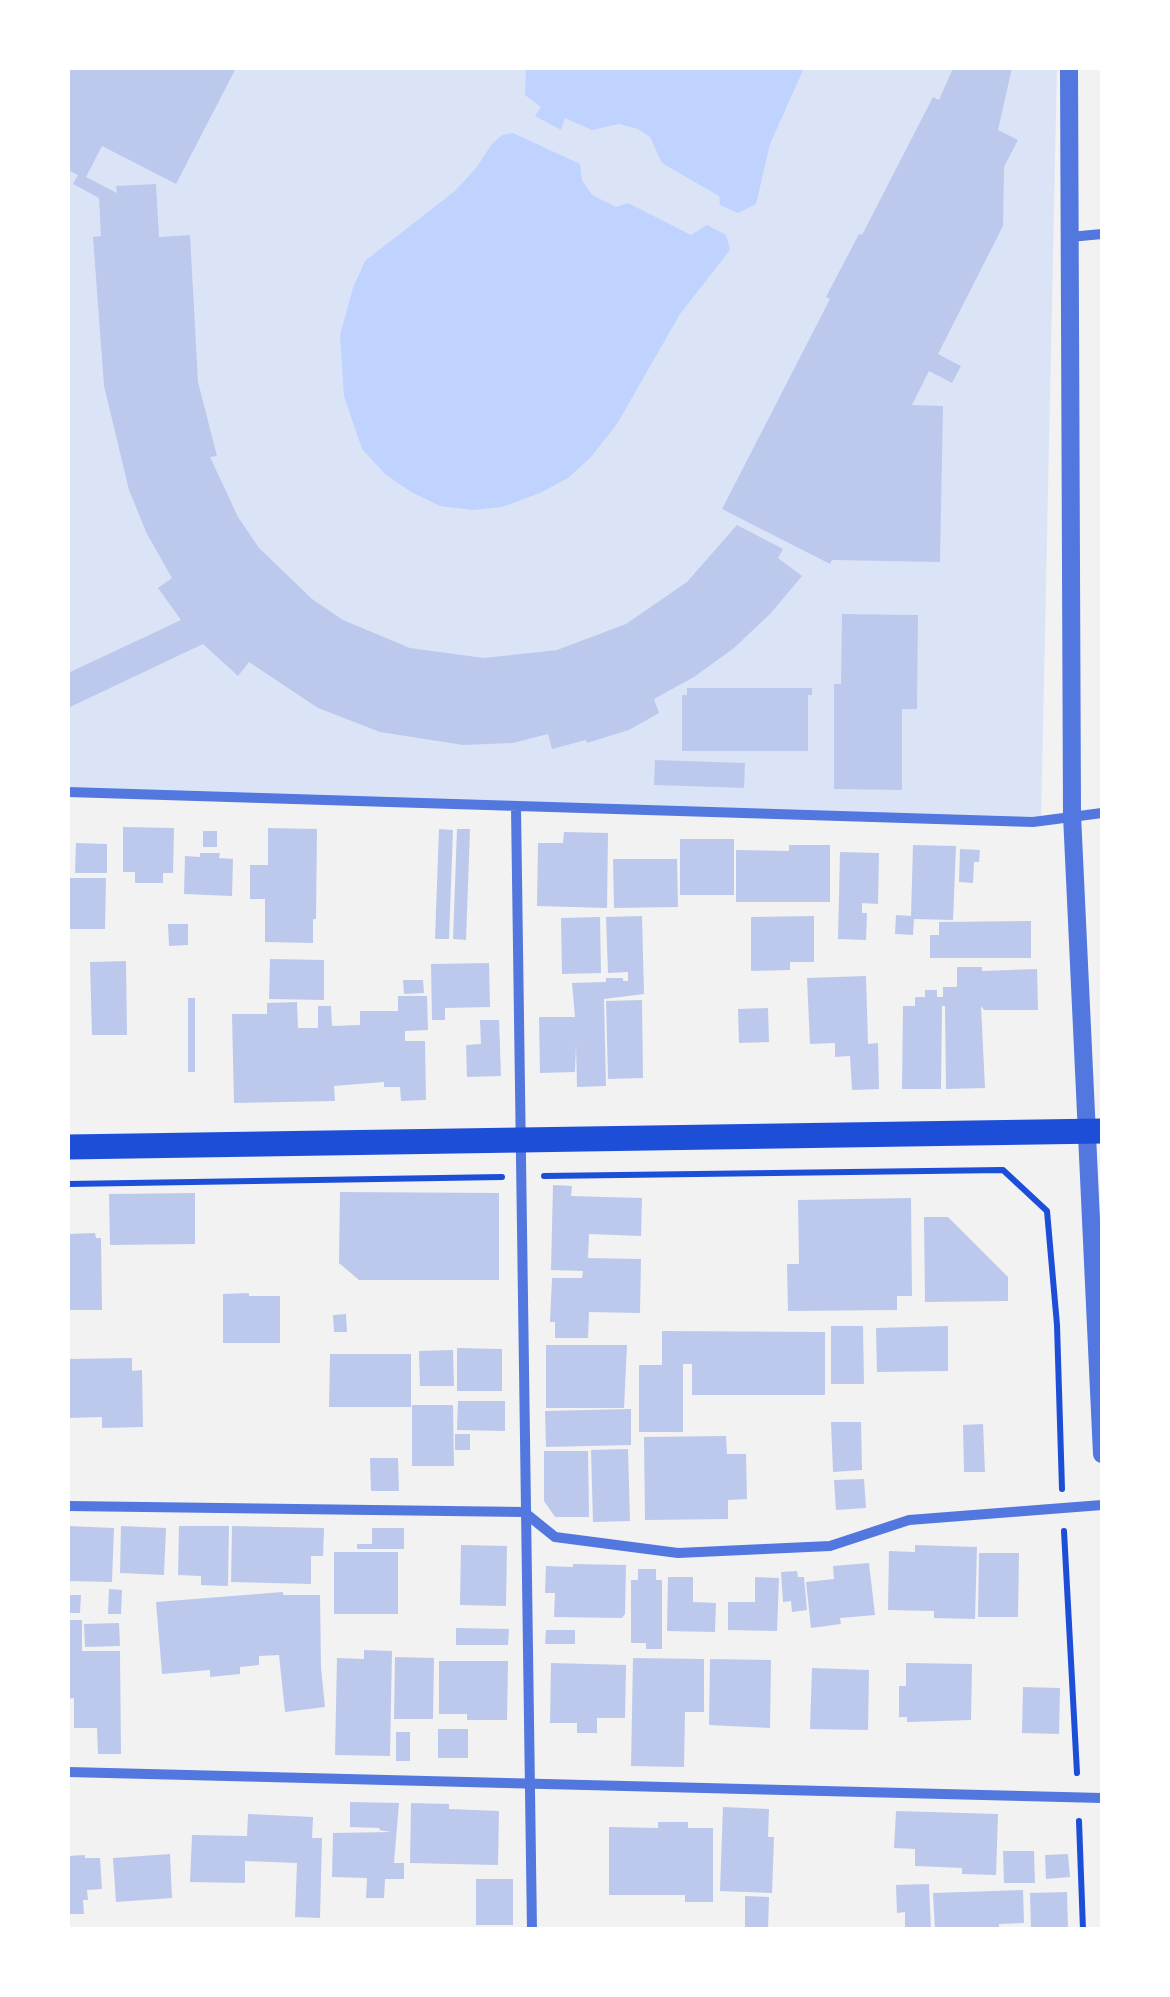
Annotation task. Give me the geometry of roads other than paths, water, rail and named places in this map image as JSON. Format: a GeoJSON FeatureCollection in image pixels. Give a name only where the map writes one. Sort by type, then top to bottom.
{"type":"FeatureCollection","features":[{"type":"Feature","properties":{"kind":"main road"},"geometry":{"type":"LineString","coordinates":[[68,1147],[1096,1132]]}},
{"type":"Feature","properties":{"kind":"street"},"geometry":{"type":"LineString","coordinates":[[1069,68],[1072,814],[1096,1132],[1102,1454]]}},
{"type":"Feature","properties":{"kind":"street"},"geometry":{"type":"LineString","coordinates":[[1070,236],[1102,234]]}},
{"type":"Feature","properties":{"kind":"street"},"geometry":{"type":"LineString","coordinates":[[68,792],[1033,822],[1102,813]]}},
{"type":"Feature","properties":{"kind":"street"},"geometry":{"type":"LineString","coordinates":[[516,807],[532,1930]]}},
{"type":"Feature","properties":{"kind":"street"},"geometry":{"type":"LineString","coordinates":[[68,1506],[524,1512],[554,1536],[678,1553],[830,1546],[910,1520],[1102,1505]]}},
{"type":"Feature","properties":{"kind":"street"},"geometry":{"type":"LineString","coordinates":[[68,1772],[1102,1798]]}},
{"type":"Feature","properties":{"kind":"water"},"geometry":{"type":"Polygon","coordinates":[[[526,68],[804,68],[770,144],[756,204],[738,213],[720,205],[719,196],[662,163],[650,137],[638,129],[619,124],[592,130],[565,118],[561,130],[535,116],[541,107],[525,95],[526,68]]]}},
{"type":"Feature","properties":{"kind":"water"},"geometry":{"type":"Polygon","coordinates":[[[513,133],[580,164],[582,180],[592,195],[616,207],[628,203],[691,235],[707,225],[726,235],[730,250],[680,314],[617,424],[568,478],[502,507],[473,510],[440,506],[385,474],[362,449],[344,396],[340,335],[365,261],[455,191],[491,145],[502,135],[513,133]]]}}]}
